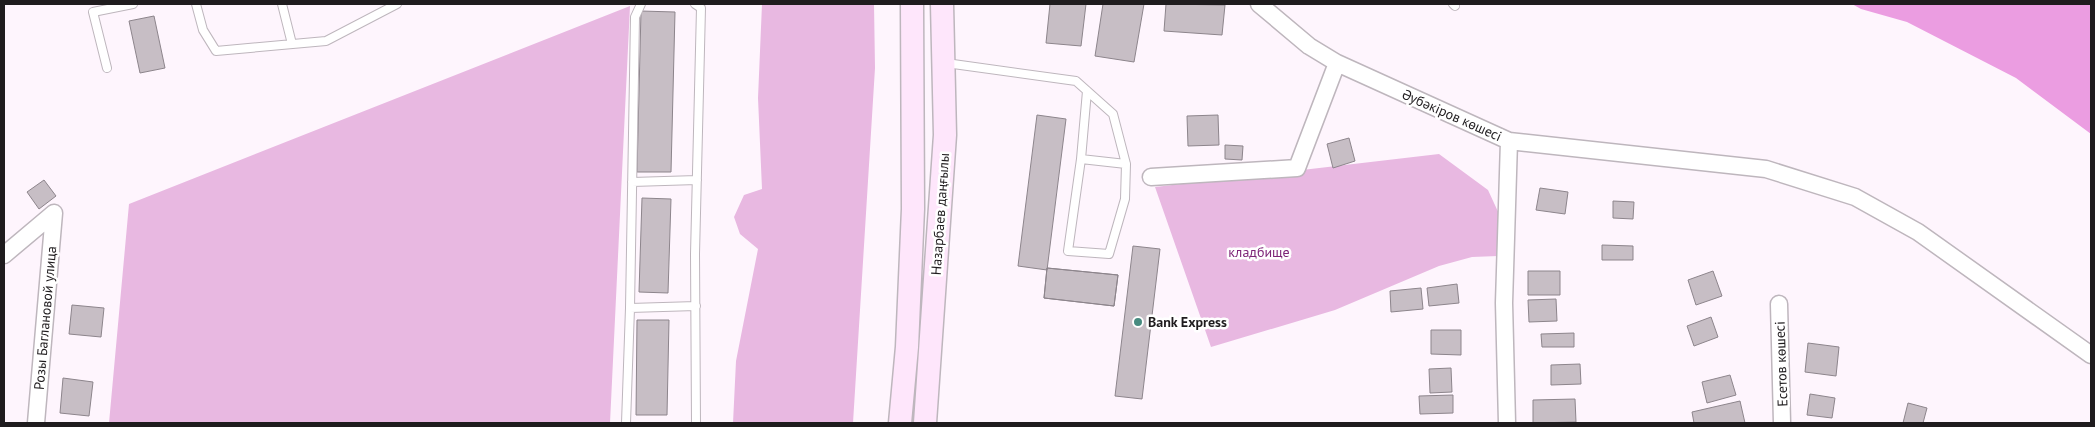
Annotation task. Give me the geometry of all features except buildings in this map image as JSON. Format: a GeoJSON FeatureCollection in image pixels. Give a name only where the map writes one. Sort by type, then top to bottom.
{"type":"FeatureCollection","features":[{"type":"Feature","properties":{"kind":"main road","name":"Назарбаев даңғылы"},"geometry":{"type":"LineString","coordinates":[[900,423],[913,209],[912,4]]}},
{"type":"Feature","properties":{"kind":"main road","name":"Назарбаев даңғылы"},"geometry":{"type":"LineString","coordinates":[[925,423],[945,135],[942,4]]}},
{"type":"Feature","properties":{"kind":"street","name":"Әубәкіров көшесі"},"geometry":{"type":"LineString","coordinates":[[1259,4],[1309,46],[1337,63],[1509,141],[1504,303],[1507,423]]}},
{"type":"Feature","properties":{"kind":"street"},"geometry":{"type":"LineString","coordinates":[[1151,177],[1297,168],[1337,63]]}},
{"type":"Feature","properties":{"kind":"street"},"geometry":{"type":"LineString","coordinates":[[1509,141],[1766,169],[1855,197],[1918,232],[2091,356]]}},
{"type":"Feature","properties":{"kind":"street","name":"Розы Баглановой улица"},"geometry":{"type":"LineString","coordinates":[[4,255],[54,213],[36,423]]}},
{"type":"Feature","properties":{"kind":"street","name":"Есетов көшесі"},"geometry":{"type":"LineString","coordinates":[[1779,304],[1782,423]]}},
{"type":"Feature","properties":{"kind":"lane"},"geometry":{"type":"LineString","coordinates":[[108,68],[93,12],[133,4]]}},
{"type":"Feature","properties":{"kind":"lane"},"geometry":{"type":"LineString","coordinates":[[196,4],[203,30],[216,51],[326,41],[397,4]]}},
{"type":"Feature","properties":{"kind":"lane"},"geometry":{"type":"LineString","coordinates":[[282,4],[292,44]]}},
{"type":"Feature","properties":{"kind":"lane"},"geometry":{"type":"LineString","coordinates":[[626,423],[635,17],[641,4]]}},
{"type":"Feature","properties":{"kind":"lane"},"geometry":{"type":"LineString","coordinates":[[695,4],[701,8],[697,180],[696,423]]}},
{"type":"Feature","properties":{"kind":"lane"},"geometry":{"type":"LineString","coordinates":[[944,63],[1076,81],[1113,114],[1126,164],[1125,199],[1109,254],[1068,251],[1081,159],[1087,91]]}},
{"type":"Feature","properties":{"kind":"lane"},"geometry":{"type":"LineString","coordinates":[[1081,159],[1126,164]]}},
{"type":"Feature","properties":{"kind":"lane"},"geometry":{"type":"LineString","coordinates":[[632,182],[697,180]]}},
{"type":"Feature","properties":{"kind":"lane"},"geometry":{"type":"LineString","coordinates":[[630,308],[696,306]]}},
{"type":"Feature","properties":{"kind":"green space"},"geometry":{"type":"Polygon","coordinates":[[[762,4],[874,4],[875,68],[853,423],[733,423],[736,361],[758,249],[740,234],[734,217],[744,195],[762,189],[758,98],[762,4]]]}},
{"type":"Feature","properties":{"kind":"green space"},"geometry":{"type":"Polygon","coordinates":[[[630,6],[610,423],[109,423],[129,204],[630,6]]]}},
{"type":"Feature","properties":{"kind":"green space","name":"кладбище"},"geometry":{"type":"Polygon","coordinates":[[[1439,154],[1488,190],[1500,216],[1498,256],[1472,257],[1439,266],[1335,310],[1211,347],[1155,187],[1439,154]]]}},
{"type":"Feature","properties":{"kind":"shaded area"},"geometry":{"type":"Polygon","coordinates":[[[1852,4],[2091,4],[2091,134],[2016,78],[1907,22],[1861,9],[1852,4]]]}},
{"type":"Feature","properties":{"kind":"place","name":"Bank Express"},"geometry":{"type":"Point","coordinates":[1138,322]}}]}
